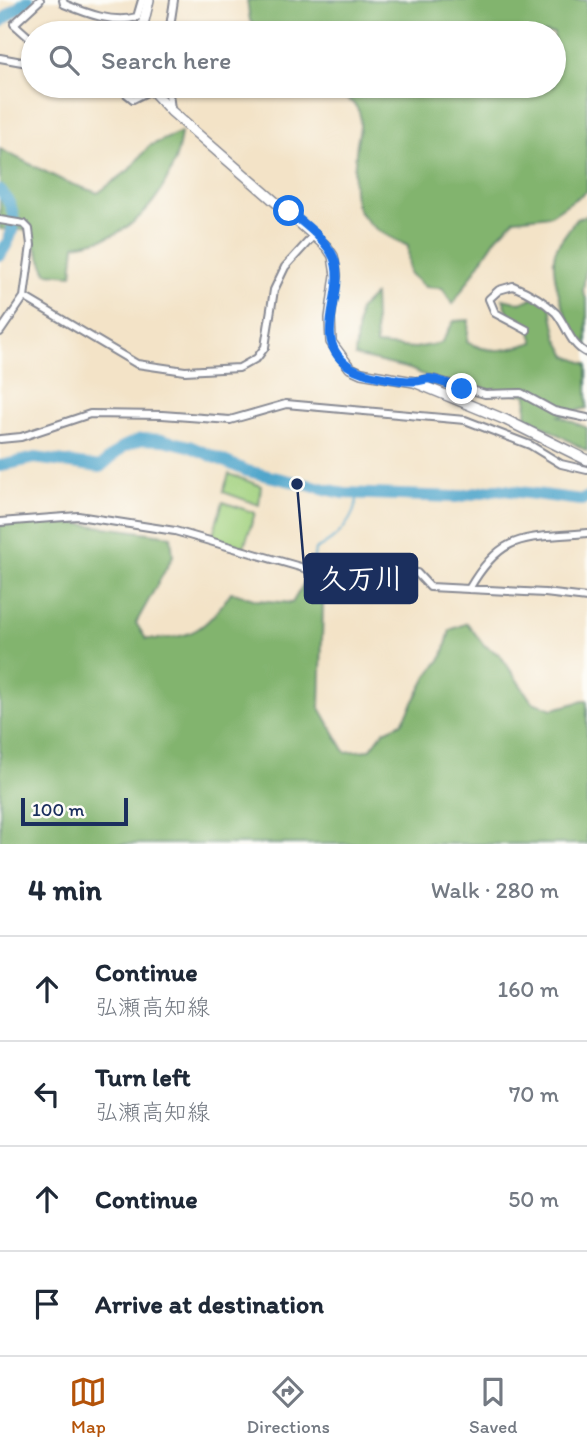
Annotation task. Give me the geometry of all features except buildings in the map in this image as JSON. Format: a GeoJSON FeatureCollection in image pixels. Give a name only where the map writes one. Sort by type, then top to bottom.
{"type":"FeatureCollection","features":[{"type":"Feature","properties":{"kind":"main road"},"geometry":{"type":"LineString","coordinates":[[144,21],[149,0]]}},
{"type":"Feature","properties":{"kind":"main road"},"geometry":{"type":"LineString","coordinates":[[160,98],[315,234],[333,256],[336,266],[329,332],[335,352],[350,368],[361,373],[414,382],[506,420],[587,460]]}},
{"type":"Feature","properties":{"kind":"street"},"geometry":{"type":"LineString","coordinates":[[21,30],[14,24],[40,0]]}},
{"type":"Feature","properties":{"kind":"street"},"geometry":{"type":"LineString","coordinates":[[63,0],[64,4],[98,16],[129,19],[137,17],[142,0]]}},
{"type":"Feature","properties":{"kind":"street"},"geometry":{"type":"LineString","coordinates":[[171,21],[174,0]]}},
{"type":"Feature","properties":{"kind":"street"},"geometry":{"type":"LineString","coordinates":[[0,58],[21,62]]}},
{"type":"Feature","properties":{"kind":"street"},"geometry":{"type":"LineString","coordinates":[[170,98],[172,111]]}},
{"type":"Feature","properties":{"kind":"street"},"geometry":{"type":"LineString","coordinates":[[0,332],[24,297],[31,245],[29,229],[24,224],[2,221]]}},
{"type":"Feature","properties":{"kind":"street"},"geometry":{"type":"LineString","coordinates":[[24,297],[137,364],[185,371],[239,368],[257,358],[265,348],[274,290],[285,268],[315,234]]}},
{"type":"Feature","properties":{"kind":"street"},"geometry":{"type":"LineString","coordinates":[[527,330],[495,313],[489,299],[499,290],[513,286],[531,293],[556,314],[574,342],[587,353]]}},
{"type":"Feature","properties":{"kind":"street"},"geometry":{"type":"LineString","coordinates":[[414,382],[433,379],[485,394],[521,393],[554,411],[587,418]]}},
{"type":"Feature","properties":{"kind":"street"},"geometry":{"type":"LineString","coordinates":[[0,439],[21,437],[90,414],[230,420],[286,404],[465,420],[530,445],[561,464],[587,470]]}},
{"type":"Feature","properties":{"kind":"street"},"geometry":{"type":"LineString","coordinates":[[0,522],[78,516],[176,531],[314,571],[354,568],[417,573],[430,587],[587,598]]}},
{"type":"Feature","properties":{"kind":"street"},"geometry":{"type":"LineString","coordinates":[[469,589],[481,569],[512,541],[587,533]]}},
{"type":"Feature","properties":{"kind":"green space"},"geometry":{"type":"Polygon","coordinates":[[[247,0],[587,0],[587,191],[551,215],[515,219],[497,237],[453,304],[442,288],[425,287],[409,273],[408,246],[374,227],[358,208],[354,181],[360,116],[355,105],[345,98],[566,98],[566,21],[250,21],[247,0]]]}},
{"type":"Feature","properties":{"kind":"green space"},"geometry":{"type":"Polygon","coordinates":[[[181,132],[174,164],[148,208],[123,230],[75,245],[72,275],[47,273],[28,230],[0,229],[0,149],[66,182],[98,193],[129,170],[149,146],[181,132]]]}},
{"type":"Feature","properties":{"kind":"green space"},"geometry":{"type":"Polygon","coordinates":[[[587,215],[587,259],[583,291],[587,301],[587,345],[573,329],[567,316],[557,288],[554,262],[555,252],[564,236],[576,219],[587,215]]]}},
{"type":"Feature","properties":{"kind":"green space"},"geometry":{"type":"Polygon","coordinates":[[[374,295],[376,345],[415,348],[441,343],[454,321],[469,320],[467,342],[484,349],[500,350],[534,342],[529,326],[510,317],[503,299],[520,303],[536,297],[550,304],[557,338],[567,356],[587,364],[587,408],[559,416],[587,428],[587,451],[526,416],[527,395],[499,390],[460,391],[410,369],[355,356],[359,310],[374,295]]]}},
{"type":"Feature","properties":{"kind":"green space"},"geometry":{"type":"Polygon","coordinates":[[[229,474],[261,486],[259,505],[223,492],[229,474]]]}},
{"type":"Feature","properties":{"kind":"green space"},"geometry":{"type":"Polygon","coordinates":[[[223,502],[255,513],[244,547],[212,537],[223,502]]]}},
{"type":"Feature","properties":{"kind":"green space"},"geometry":{"type":"Polygon","coordinates":[[[59,521],[171,536],[173,556],[136,623],[146,639],[175,637],[196,630],[214,615],[231,592],[257,600],[292,603],[307,578],[318,582],[323,604],[320,708],[345,752],[370,750],[384,731],[402,723],[427,677],[443,656],[450,630],[467,623],[484,645],[500,655],[532,702],[553,709],[587,700],[587,844],[0,844],[0,525],[59,521]]]}},
{"type":"Feature","properties":{"kind":"waterway"},"geometry":{"type":"LineString","coordinates":[[0,22],[28,0]]}},
{"type":"Feature","properties":{"kind":"waterway"},"geometry":{"type":"LineString","coordinates":[[0,190],[13,214],[10,238],[0,255]]}},
{"type":"Feature","properties":{"kind":"waterway"},"geometry":{"type":"LineString","coordinates":[[0,466],[35,458],[100,467],[123,447],[141,439],[164,440],[189,446],[247,471],[343,493],[456,497],[497,489],[581,500],[587,498]]}},
{"type":"Feature","properties":{"kind":"waterway"},"geometry":{"type":"LineString","coordinates":[[313,563],[315,550],[344,528],[353,512],[358,494]]}},
{"type":"Feature","properties":{"kind":"place","name":"久万川"},"geometry":{"type":"Point","coordinates":[297,484]}},
{"type":"Feature","properties":{"kind":"route"},"geometry":{"type":"LineString","coordinates":[[289,211],[315,234],[333,256],[336,275],[329,332],[335,352],[343,361],[361,373],[414,382],[433,379],[462,389]]}}]}
